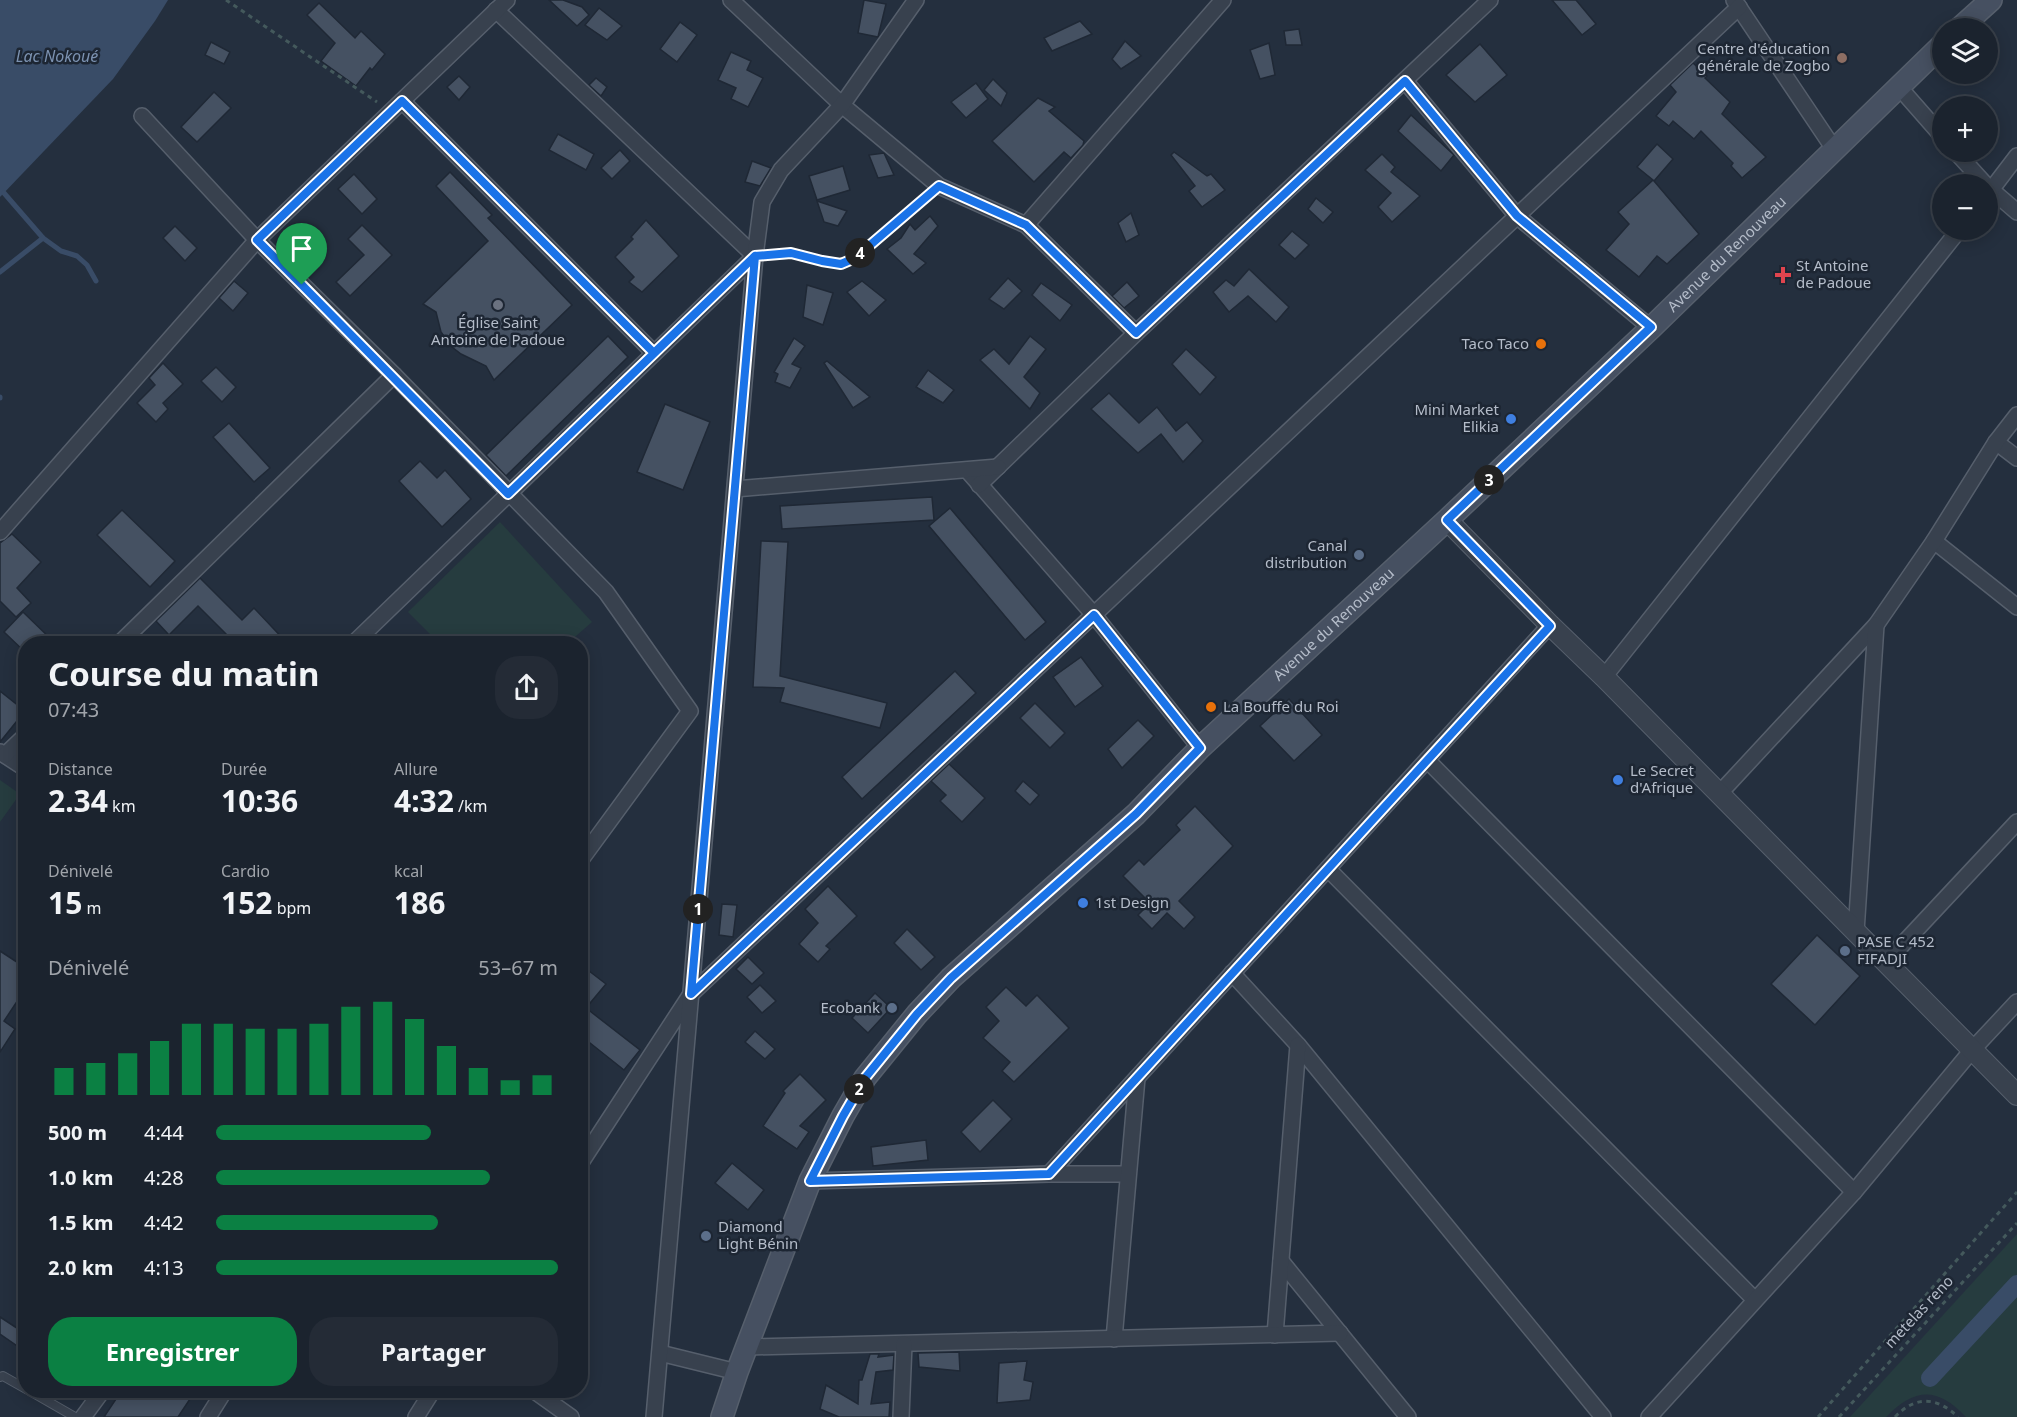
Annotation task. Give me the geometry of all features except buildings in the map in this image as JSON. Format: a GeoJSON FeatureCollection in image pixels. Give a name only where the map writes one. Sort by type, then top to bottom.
{"type":"FeatureCollection","features":[{"type":"Feature","properties":{"kind":"main road"},"geometry":{"type":"LineString","coordinates":[[1971,18],[1991,0]]}},
{"type":"Feature","properties":{"kind":"main road","name":"Avenue du Renouveau"},"geometry":{"type":"LineString","coordinates":[[722,1417],[737,1371],[810,1181],[865,1078],[917,1014],[951,978],[1136,814],[1200,748],[1447,520],[1651,327],[1932,55]]}},
{"type":"Feature","properties":{"kind":"street"},"geometry":{"type":"LineString","coordinates":[[731,0],[842,105],[939,186],[1026,225],[1136,333]]}},
{"type":"Feature","properties":{"kind":"street"},"geometry":{"type":"LineString","coordinates":[[1026,225],[1223,0]]}},
{"type":"Feature","properties":{"kind":"street"},"geometry":{"type":"LineString","coordinates":[[979,485],[1136,333],[1490,0]]}},
{"type":"Feature","properties":{"kind":"street"},"geometry":{"type":"LineString","coordinates":[[654,1417],[755,256],[762,202],[781,170],[842,105],[912,2]]}},
{"type":"Feature","properties":{"kind":"street"},"geometry":{"type":"LineString","coordinates":[[588,1152],[691,994],[1517,216],[1736,4],[1834,149]]}},
{"type":"Feature","properties":{"kind":"street"},"geometry":{"type":"LineString","coordinates":[[0,531],[257,240],[502,5],[755,256]]}},
{"type":"Feature","properties":{"kind":"street"},"geometry":{"type":"LineString","coordinates":[[1405,81],[1517,216],[1651,327]]}},
{"type":"Feature","properties":{"kind":"street"},"geometry":{"type":"LineString","coordinates":[[1899,87],[1932,125]]}},
{"type":"Feature","properties":{"kind":"street"},"geometry":{"type":"LineString","coordinates":[[396,107],[654,353]]}},
{"type":"Feature","properties":{"kind":"street"},"geometry":{"type":"LineString","coordinates":[[142,116],[257,240],[606,592],[690,711],[588,850]]}},
{"type":"Feature","properties":{"kind":"street"},"geometry":{"type":"LineString","coordinates":[[1998,178],[2017,156]]}},
{"type":"Feature","properties":{"kind":"street"},"geometry":{"type":"LineString","coordinates":[[1965,162],[1975,174]]}},
{"type":"Feature","properties":{"kind":"street"},"geometry":{"type":"LineString","coordinates":[[1998,197],[2017,212]]}},
{"type":"Feature","properties":{"kind":"street"},"geometry":{"type":"LineString","coordinates":[[1604,676],[1951,240]]}},
{"type":"Feature","properties":{"kind":"street"},"geometry":{"type":"LineString","coordinates":[[361,636],[755,256]]}},
{"type":"Feature","properties":{"kind":"street"},"geometry":{"type":"LineString","coordinates":[[127,636],[393,375]]}},
{"type":"Feature","properties":{"kind":"street"},"geometry":{"type":"LineString","coordinates":[[1719,794],[1876,625],[1934,542],[1996,442],[2017,415]]}},
{"type":"Feature","properties":{"kind":"street"},"geometry":{"type":"LineString","coordinates":[[1996,442],[2017,458]]}},
{"type":"Feature","properties":{"kind":"street"},"geometry":{"type":"LineString","coordinates":[[735,489],[998,467]]}},
{"type":"Feature","properties":{"kind":"street"},"geometry":{"type":"LineString","coordinates":[[967,470],[1094,615],[1200,748]]}},
{"type":"Feature","properties":{"kind":"street"},"geometry":{"type":"LineString","coordinates":[[1447,520],[1550,626],[1604,676],[1973,1048],[2017,1095]]}},
{"type":"Feature","properties":{"kind":"street"},"geometry":{"type":"LineString","coordinates":[[1934,542],[2017,607]]}},
{"type":"Feature","properties":{"kind":"street"},"geometry":{"type":"LineString","coordinates":[[1856,932],[1876,625]]}},
{"type":"Feature","properties":{"kind":"street"},"geometry":{"type":"LineString","coordinates":[[1049,1174],[1550,626]]}},
{"type":"Feature","properties":{"kind":"street"},"geometry":{"type":"LineString","coordinates":[[18,741],[2,753],[18,764]]}},
{"type":"Feature","properties":{"kind":"street"},"geometry":{"type":"LineString","coordinates":[[1427,760],[1854,1192]]}},
{"type":"Feature","properties":{"kind":"street"},"geometry":{"type":"LineString","coordinates":[[1886,962],[2017,822]]}},
{"type":"Feature","properties":{"kind":"street"},"geometry":{"type":"LineString","coordinates":[[1328,869],[1755,1300]]}},
{"type":"Feature","properties":{"kind":"street"},"geometry":{"type":"LineString","coordinates":[[1233,973],[1298,1045],[1603,1417]]}},
{"type":"Feature","properties":{"kind":"street"},"geometry":{"type":"LineString","coordinates":[[1649,1417],[1854,1192],[1973,1048],[2017,1002]]}},
{"type":"Feature","properties":{"kind":"street"},"geometry":{"type":"LineString","coordinates":[[1275,1335],[1298,1045]]}},
{"type":"Feature","properties":{"kind":"street"},"geometry":{"type":"LineString","coordinates":[[1114,1338],[1137,1078]]}},
{"type":"Feature","properties":{"kind":"street"},"geometry":{"type":"LineString","coordinates":[[810,1181],[1128,1174]]}},
{"type":"Feature","properties":{"kind":"street"},"geometry":{"type":"LineString","coordinates":[[1281,1261],[1408,1417]]}},
{"type":"Feature","properties":{"kind":"street"},"geometry":{"type":"LineString","coordinates":[[748,1347],[1340,1333]]}},
{"type":"Feature","properties":{"kind":"street"},"geometry":{"type":"LineString","coordinates":[[901,1417],[904,1344]]}},
{"type":"Feature","properties":{"kind":"street"},"geometry":{"type":"LineString","coordinates":[[660,1353],[737,1371]]}},
{"type":"Feature","properties":{"kind":"street"},"geometry":{"type":"LineString","coordinates":[[84,1417],[97,1398]]}},
{"type":"Feature","properties":{"kind":"street"},"geometry":{"type":"LineString","coordinates":[[208,1417],[220,1398]]}},
{"type":"Feature","properties":{"kind":"street"},"geometry":{"type":"LineString","coordinates":[[416,1417],[428,1398]]}},
{"type":"Feature","properties":{"kind":"street"},"geometry":{"type":"LineString","coordinates":[[544,1398],[571,1417]]}},
{"type":"Feature","properties":{"kind":"lane"},"geometry":{"type":"LineString","coordinates":[[0,1377],[3,1376],[18,1385]]}},
{"type":"Feature","properties":{"kind":"lane"},"geometry":{"type":"LineString","coordinates":[[41,1398],[75,1417]]}},
{"type":"Feature","properties":{"kind":"path"},"geometry":{"type":"LineString","coordinates":[[226,0],[396,107]]}},
{"type":"Feature","properties":{"kind":"path"},"geometry":{"type":"LineString","coordinates":[[755,256],[791,253],[841,264],[855,258],[939,186]]}},
{"type":"Feature","properties":{"kind":"path"},"geometry":{"type":"LineString","coordinates":[[1818,1417],[2017,1192]]}},
{"type":"Feature","properties":{"kind":"path","name":"metelas reno"},"geometry":{"type":"LineString","coordinates":[[1839,1417],[2017,1223]]}},
{"type":"Feature","properties":{"kind":"path"},"geometry":{"type":"LineString","coordinates":[[1895,1417],[1909,1405],[1934,1401],[1946,1406],[1958,1417]]}},
{"type":"Feature","properties":{"kind":"green space"},"geometry":{"type":"Polygon","coordinates":[[[500,522],[592,622],[576,636],[432,636],[408,612],[500,522]]]}},
{"type":"Feature","properties":{"kind":"green space"},"geometry":{"type":"Polygon","coordinates":[[[0,780],[18,793],[18,797],[0,822],[0,780]]]}},
{"type":"Feature","properties":{"kind":"green space"},"geometry":{"type":"Polygon","coordinates":[[[2017,1234],[2017,1417],[1966,1417],[1946,1400],[1926,1394],[1907,1400],[1886,1417],[1850,1417],[2017,1234]]]}},
{"type":"Feature","properties":{"kind":"water","name":"Lac Nokoué"},"geometry":{"type":"Polygon","coordinates":[[[0,0],[168,0],[113,79],[0,197],[0,0]]]}},
{"type":"Feature","properties":{"kind":"waterway"},"geometry":{"type":"LineString","coordinates":[[4,193],[43,238],[61,251],[77,256],[87,265],[96,281]]}},
{"type":"Feature","properties":{"kind":"waterway"},"geometry":{"type":"LineString","coordinates":[[0,272],[43,238]]}},
{"type":"Feature","properties":{"kind":"waterway"},"geometry":{"type":"LineString","coordinates":[[1930,1378],[2017,1284]]}},
{"type":"Feature","properties":{"kind":"place","name":"Centre d'éducation générale de Zogbo"},"geometry":{"type":"Point","coordinates":[1842,58]}},
{"type":"Feature","properties":{"kind":"place","name":"St Antoine de Padoue"},"geometry":{"type":"Point","coordinates":[1783,275]}},
{"type":"Feature","properties":{"kind":"place","name":"Église Saint Antoine de Padoue"},"geometry":{"type":"Point","coordinates":[498,305]}},
{"type":"Feature","properties":{"kind":"place","name":"Taco Taco"},"geometry":{"type":"Point","coordinates":[1541,344]}},
{"type":"Feature","properties":{"kind":"place","name":"Mini Market Elikia"},"geometry":{"type":"Point","coordinates":[1511,419]}},
{"type":"Feature","properties":{"kind":"place","name":"Canal distribution"},"geometry":{"type":"Point","coordinates":[1359,555]}},
{"type":"Feature","properties":{"kind":"place","name":"La Bouffe du Roi"},"geometry":{"type":"Point","coordinates":[1211,707]}},
{"type":"Feature","properties":{"kind":"place","name":"Le Secret d'Afrique"},"geometry":{"type":"Point","coordinates":[1618,780]}},
{"type":"Feature","properties":{"kind":"place","name":"1st Design"},"geometry":{"type":"Point","coordinates":[1083,903]}},
{"type":"Feature","properties":{"kind":"place","name":"PASE C 452 FIFADJI"},"geometry":{"type":"Point","coordinates":[1845,951]}},
{"type":"Feature","properties":{"kind":"place","name":"Ecobank"},"geometry":{"type":"Point","coordinates":[892,1008]}},
{"type":"Feature","properties":{"kind":"place","name":"Diamond Light Bénin"},"geometry":{"type":"Point","coordinates":[706,1236]}},
{"type":"Feature","properties":{"kind":"route"},"geometry":{"type":"LineString","coordinates":[[302,285],[257,240],[402,101],[654,353],[755,256],[791,253],[841,264],[855,258],[939,186],[1026,225],[1136,333],[1405,81],[1517,216],[1651,327],[1447,520],[1550,626],[1049,1174],[810,1181],[865,1078],[917,1014],[951,978],[1136,814],[1200,748],[1094,615],[691,994],[755,256],[508,494],[302,285]]}}]}
